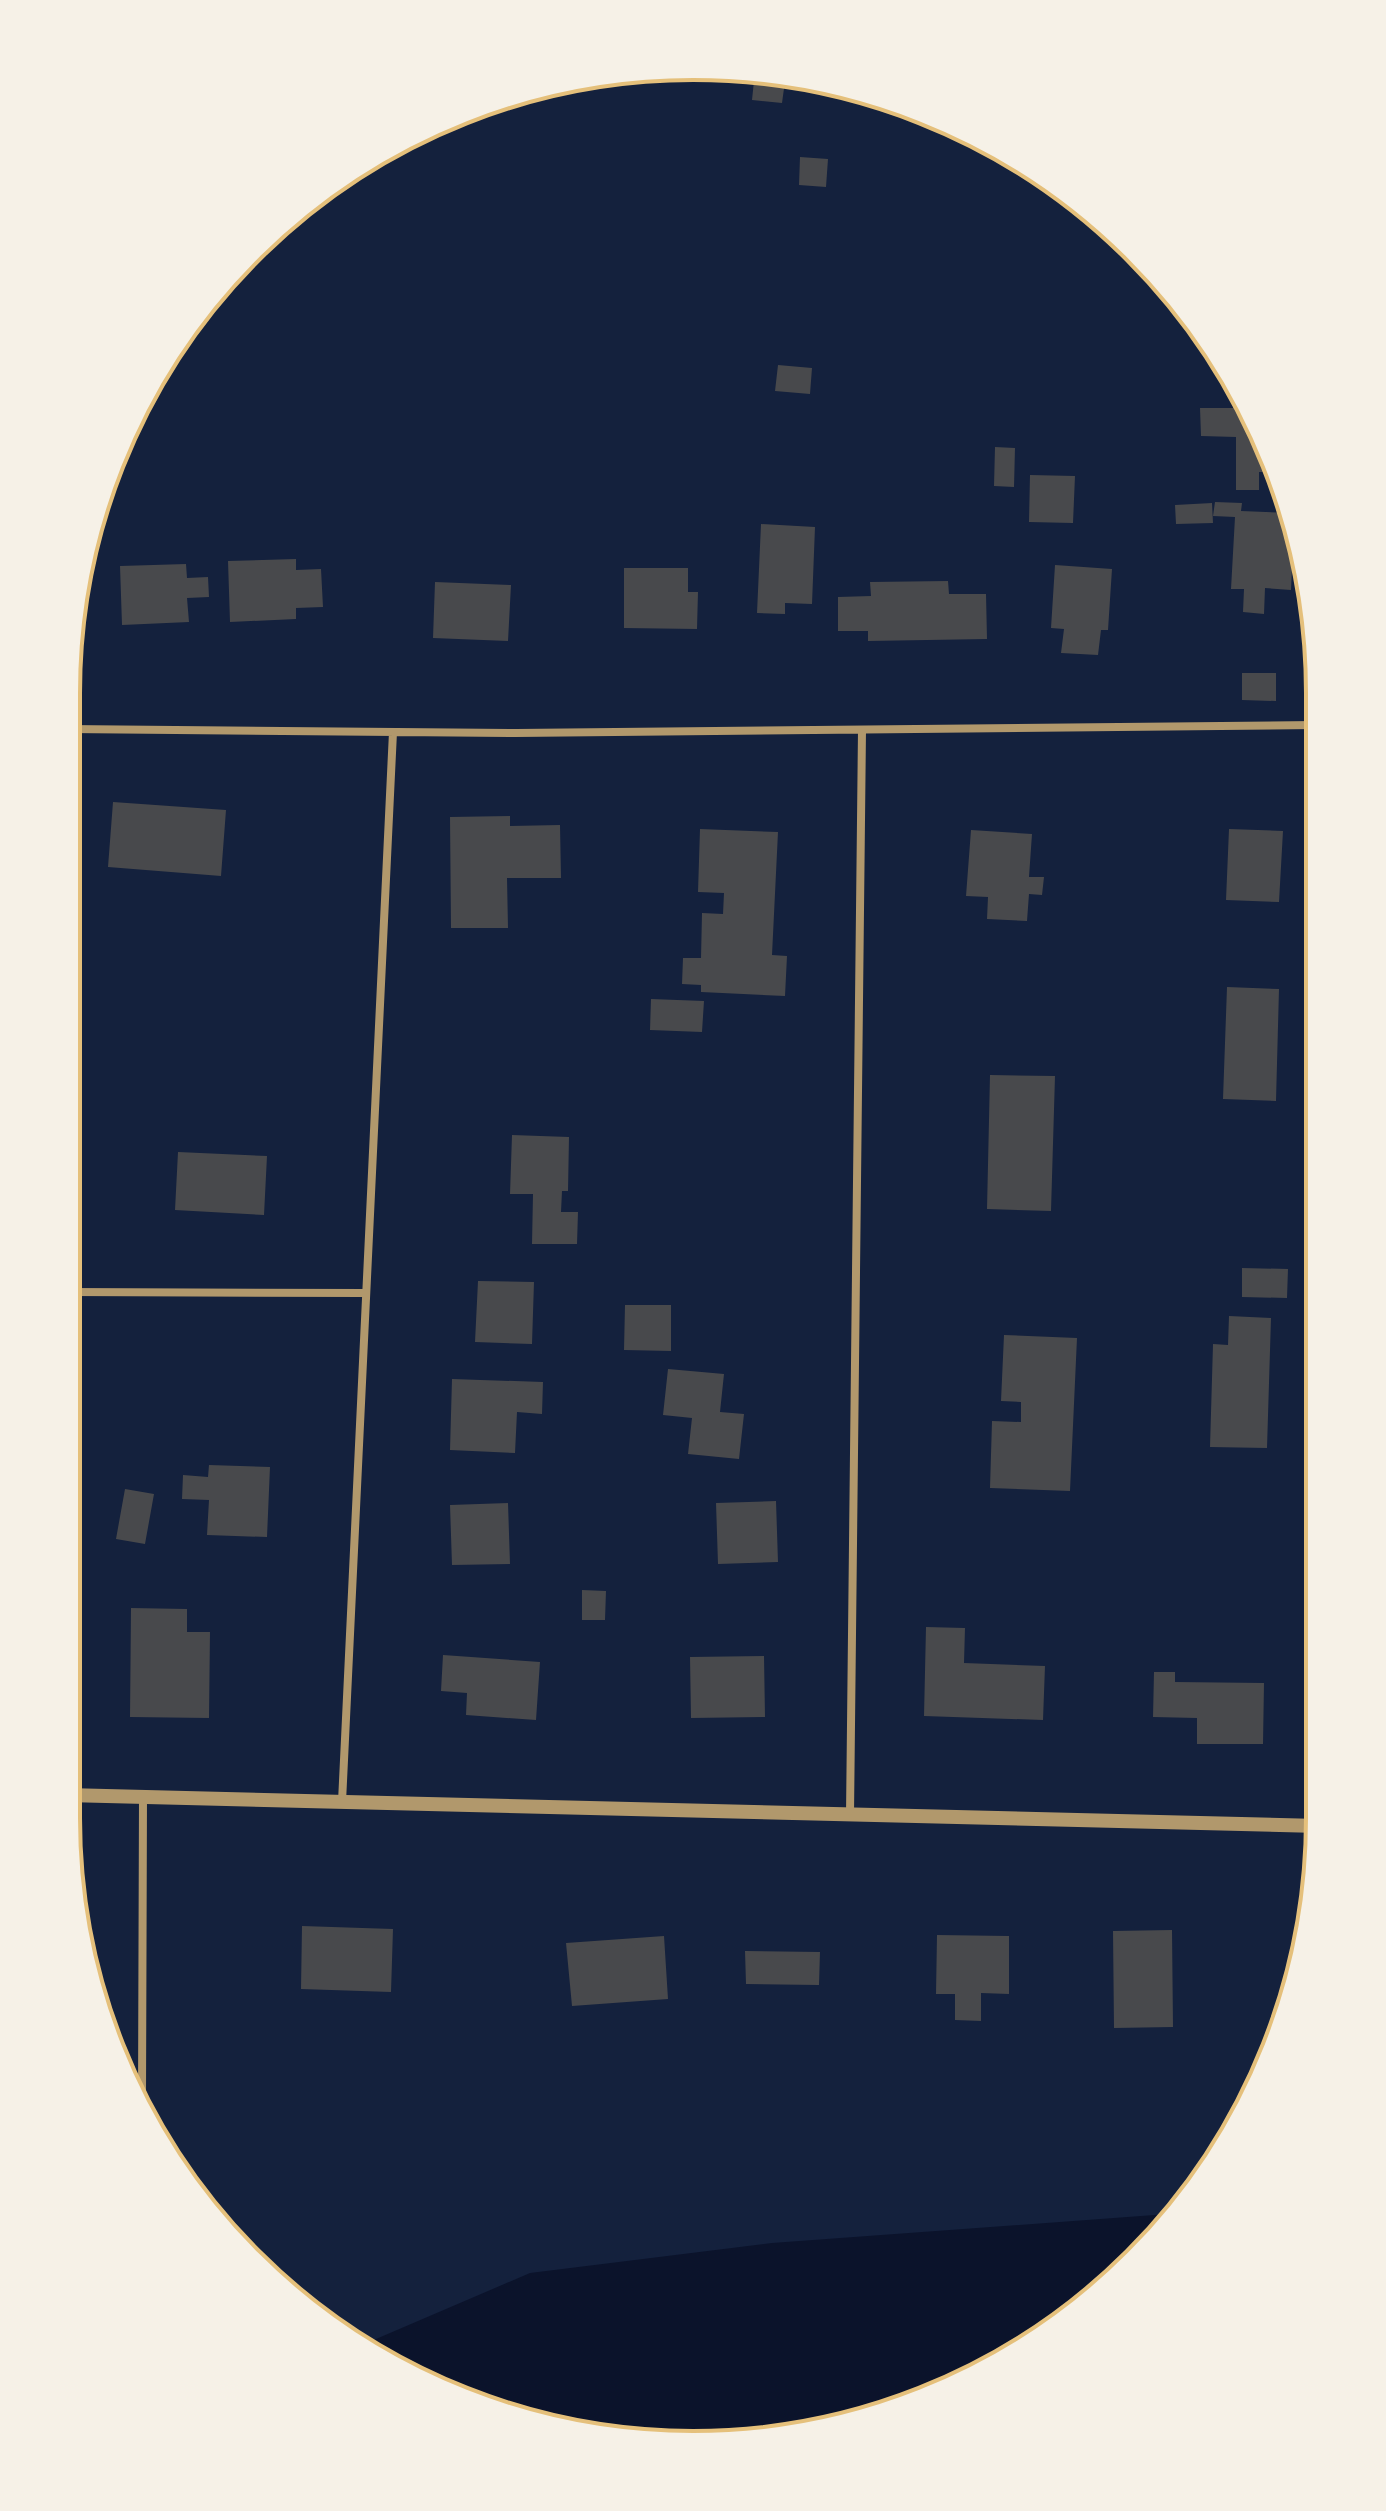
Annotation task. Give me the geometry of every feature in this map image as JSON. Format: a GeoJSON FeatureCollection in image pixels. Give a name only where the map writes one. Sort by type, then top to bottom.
{"type":"FeatureCollection","features":[{"type":"Feature","properties":{"kind":"street"},"geometry":{"type":"LineString","coordinates":[[80,729],[393,732],[1306,725]]}},
{"type":"Feature","properties":{"kind":"street"},"geometry":{"type":"LineString","coordinates":[[850,1815],[862,730]]}},
{"type":"Feature","properties":{"kind":"street"},"geometry":{"type":"LineString","coordinates":[[342,1802],[393,732]]}},
{"type":"Feature","properties":{"kind":"street"},"geometry":{"type":"LineString","coordinates":[[80,1292],[366,1293]]}},
{"type":"Feature","properties":{"kind":"street"},"geometry":{"type":"LineString","coordinates":[[80,1795],[1306,1826]]}},
{"type":"Feature","properties":{"kind":"street"},"geometry":{"type":"LineString","coordinates":[[142,2087],[143,1797]]}},
{"type":"Feature","properties":{"kind":"water"},"geometry":{"type":"Polygon","coordinates":[[[1160,2215],[1097,2279],[1034,2328],[1000,2349],[964,2368],[890,2398],[852,2410],[773,2426],[733,2430],[653,2430],[573,2419],[534,2410],[458,2384],[373,2341],[530,2273],[772,2243],[1160,2215]]]}},
{"type":"Feature","properties":{"kind":"building"},"geometry":{"type":"Polygon","coordinates":[[[754,83],[784,87],[782,103],[752,100],[754,83]]]}},
{"type":"Feature","properties":{"kind":"building"},"geometry":{"type":"Polygon","coordinates":[[[800,157],[828,159],[826,187],[799,185],[800,157]]]}},
{"type":"Feature","properties":{"kind":"building"},"geometry":{"type":"Polygon","coordinates":[[[778,365],[812,368],[810,394],[775,391],[778,365]]]}},
{"type":"Feature","properties":{"kind":"building"},"geometry":{"type":"Polygon","coordinates":[[[1233,404],[1264,472],[1259,472],[1259,490],[1236,490],[1236,437],[1201,436],[1200,408],[1233,408],[1233,404]]]}},
{"type":"Feature","properties":{"kind":"building"},"geometry":{"type":"Polygon","coordinates":[[[995,447],[1015,448],[1014,487],[994,486],[995,447]]]}},
{"type":"Feature","properties":{"kind":"building"},"geometry":{"type":"Polygon","coordinates":[[[1030,475],[1075,476],[1073,523],[1029,522],[1030,475]]]}},
{"type":"Feature","properties":{"kind":"building"},"geometry":{"type":"Polygon","coordinates":[[[1215,502],[1242,503],[1241,511],[1278,512],[1292,565],[1291,590],[1265,588],[1264,614],[1243,612],[1244,589],[1231,589],[1235,517],[1213,516],[1215,502]]]}},
{"type":"Feature","properties":{"kind":"building"},"geometry":{"type":"Polygon","coordinates":[[[1212,503],[1213,523],[1176,524],[1175,505],[1212,503]]]}},
{"type":"Feature","properties":{"kind":"building"},"geometry":{"type":"Polygon","coordinates":[[[761,524],[815,527],[812,604],[785,603],[785,614],[757,613],[761,524]]]}},
{"type":"Feature","properties":{"kind":"building"},"geometry":{"type":"Polygon","coordinates":[[[296,559],[296,570],[321,569],[323,607],[296,608],[296,619],[230,622],[228,561],[296,559]]]}},
{"type":"Feature","properties":{"kind":"building"},"geometry":{"type":"Polygon","coordinates":[[[186,564],[187,578],[208,577],[209,597],[187,598],[189,622],[122,625],[120,566],[186,564]]]}},
{"type":"Feature","properties":{"kind":"building"},"geometry":{"type":"Polygon","coordinates":[[[1055,565],[1112,569],[1108,630],[1101,630],[1098,655],[1061,653],[1064,629],[1051,628],[1055,565]]]}},
{"type":"Feature","properties":{"kind":"building"},"geometry":{"type":"Polygon","coordinates":[[[624,568],[688,568],[688,592],[698,592],[697,629],[624,628],[624,568]]]}},
{"type":"Feature","properties":{"kind":"building"},"geometry":{"type":"Polygon","coordinates":[[[948,581],[949,594],[986,594],[987,639],[868,641],[868,631],[838,631],[838,597],[871,596],[870,582],[948,581]]]}},
{"type":"Feature","properties":{"kind":"building"},"geometry":{"type":"Polygon","coordinates":[[[435,582],[511,585],[508,641],[433,638],[435,582]]]}},
{"type":"Feature","properties":{"kind":"building"},"geometry":{"type":"Polygon","coordinates":[[[1242,673],[1276,673],[1276,701],[1242,700],[1242,673]]]}},
{"type":"Feature","properties":{"kind":"building"},"geometry":{"type":"Polygon","coordinates":[[[113,802],[226,810],[221,876],[108,867],[113,802]]]}},
{"type":"Feature","properties":{"kind":"building"},"geometry":{"type":"Polygon","coordinates":[[[510,816],[510,826],[560,825],[561,878],[507,878],[508,928],[451,928],[450,817],[510,816]]]}},
{"type":"Feature","properties":{"kind":"building"},"geometry":{"type":"Polygon","coordinates":[[[700,829],[778,832],[772,955],[787,956],[785,996],[701,992],[701,985],[682,984],[683,958],[701,958],[702,913],[723,914],[724,893],[698,892],[700,829]]]}},
{"type":"Feature","properties":{"kind":"building"},"geometry":{"type":"Polygon","coordinates":[[[1229,829],[1283,831],[1279,902],[1226,900],[1229,829]]]}},
{"type":"Feature","properties":{"kind":"building"},"geometry":{"type":"Polygon","coordinates":[[[971,830],[1032,834],[1029,877],[1044,877],[1042,895],[1029,894],[1027,921],[987,919],[988,897],[966,896],[971,830]]]}},
{"type":"Feature","properties":{"kind":"building"},"geometry":{"type":"Polygon","coordinates":[[[1227,987],[1279,989],[1276,1101],[1223,1099],[1227,987]]]}},
{"type":"Feature","properties":{"kind":"building"},"geometry":{"type":"Polygon","coordinates":[[[651,999],[704,1001],[702,1032],[650,1030],[651,999]]]}},
{"type":"Feature","properties":{"kind":"building"},"geometry":{"type":"Polygon","coordinates":[[[990,1075],[1055,1076],[1051,1211],[987,1209],[990,1075]]]}},
{"type":"Feature","properties":{"kind":"building"},"geometry":{"type":"Polygon","coordinates":[[[512,1135],[569,1137],[568,1191],[562,1191],[561,1212],[578,1212],[577,1244],[532,1244],[533,1194],[510,1194],[512,1135]]]}},
{"type":"Feature","properties":{"kind":"building"},"geometry":{"type":"Polygon","coordinates":[[[178,1152],[267,1156],[264,1215],[175,1210],[178,1152]]]}},
{"type":"Feature","properties":{"kind":"building"},"geometry":{"type":"Polygon","coordinates":[[[1242,1268],[1288,1269],[1287,1298],[1242,1297],[1242,1268]]]}},
{"type":"Feature","properties":{"kind":"building"},"geometry":{"type":"Polygon","coordinates":[[[478,1281],[534,1282],[532,1344],[475,1342],[478,1281]]]}},
{"type":"Feature","properties":{"kind":"building"},"geometry":{"type":"Polygon","coordinates":[[[625,1305],[671,1305],[671,1351],[624,1350],[625,1305]]]}},
{"type":"Feature","properties":{"kind":"building"},"geometry":{"type":"Polygon","coordinates":[[[1229,1316],[1271,1318],[1267,1448],[1210,1447],[1213,1344],[1228,1345],[1229,1316]]]}},
{"type":"Feature","properties":{"kind":"building"},"geometry":{"type":"Polygon","coordinates":[[[1004,1335],[1077,1338],[1070,1491],[990,1488],[992,1421],[1021,1422],[1021,1402],[1001,1401],[1004,1335]]]}},
{"type":"Feature","properties":{"kind":"building"},"geometry":{"type":"Polygon","coordinates":[[[668,1369],[724,1374],[720,1412],[744,1414],[739,1459],[688,1454],[692,1418],[663,1415],[668,1369]]]}},
{"type":"Feature","properties":{"kind":"building"},"geometry":{"type":"Polygon","coordinates":[[[452,1379],[543,1382],[542,1414],[517,1412],[515,1453],[450,1450],[452,1379]]]}},
{"type":"Feature","properties":{"kind":"building"},"geometry":{"type":"Polygon","coordinates":[[[209,1465],[270,1467],[267,1537],[207,1535],[209,1500],[182,1499],[183,1475],[208,1477],[209,1465]]]}},
{"type":"Feature","properties":{"kind":"building"},"geometry":{"type":"Polygon","coordinates":[[[125,1489],[154,1494],[145,1544],[116,1539],[125,1489]]]}},
{"type":"Feature","properties":{"kind":"building"},"geometry":{"type":"Polygon","coordinates":[[[776,1501],[778,1562],[718,1564],[716,1503],[776,1501]]]}},
{"type":"Feature","properties":{"kind":"building"},"geometry":{"type":"Polygon","coordinates":[[[508,1503],[510,1564],[452,1565],[450,1505],[508,1503]]]}},
{"type":"Feature","properties":{"kind":"building"},"geometry":{"type":"Polygon","coordinates":[[[582,1590],[606,1591],[605,1620],[582,1620],[582,1590]]]}},
{"type":"Feature","properties":{"kind":"building"},"geometry":{"type":"Polygon","coordinates":[[[131,1608],[187,1609],[187,1632],[210,1632],[209,1718],[130,1717],[131,1608]]]}},
{"type":"Feature","properties":{"kind":"building"},"geometry":{"type":"Polygon","coordinates":[[[926,1627],[965,1628],[964,1663],[1045,1666],[1043,1720],[924,1716],[926,1627]]]}},
{"type":"Feature","properties":{"kind":"building"},"geometry":{"type":"Polygon","coordinates":[[[443,1655],[540,1662],[536,1720],[466,1715],[467,1693],[441,1691],[443,1655]]]}},
{"type":"Feature","properties":{"kind":"building"},"geometry":{"type":"Polygon","coordinates":[[[764,1656],[765,1717],[691,1718],[690,1657],[764,1656]]]}},
{"type":"Feature","properties":{"kind":"building"},"geometry":{"type":"Polygon","coordinates":[[[1154,1672],[1175,1672],[1175,1682],[1264,1683],[1263,1744],[1197,1744],[1197,1718],[1153,1717],[1154,1672]]]}},
{"type":"Feature","properties":{"kind":"building"},"geometry":{"type":"Polygon","coordinates":[[[302,1926],[393,1929],[391,1992],[301,1989],[302,1926]]]}},
{"type":"Feature","properties":{"kind":"building"},"geometry":{"type":"Polygon","coordinates":[[[1172,1930],[1173,2027],[1114,2028],[1113,1931],[1172,1930]]]}},
{"type":"Feature","properties":{"kind":"building"},"geometry":{"type":"Polygon","coordinates":[[[937,1935],[1009,1936],[1009,1994],[981,1993],[981,2021],[955,2020],[955,1994],[936,1994],[937,1935]]]}},
{"type":"Feature","properties":{"kind":"building"},"geometry":{"type":"Polygon","coordinates":[[[664,1936],[668,1999],[572,2006],[566,1943],[664,1936]]]}},
{"type":"Feature","properties":{"kind":"building"},"geometry":{"type":"Polygon","coordinates":[[[745,1951],[820,1952],[819,1985],[746,1984],[745,1951]]]}}]}
